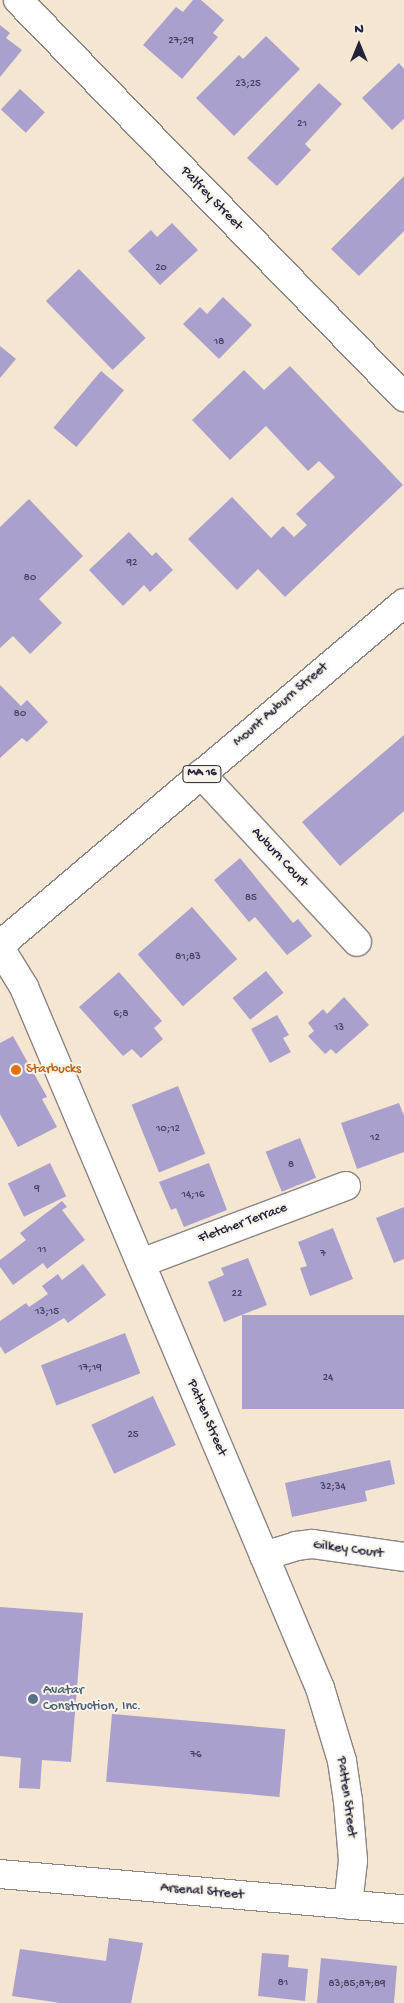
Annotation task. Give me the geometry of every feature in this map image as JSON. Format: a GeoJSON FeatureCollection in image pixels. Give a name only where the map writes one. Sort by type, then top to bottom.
{"type":"FeatureCollection","features":[{"type":"Feature","properties":{"kind":"street","name":"Palfrey Street"},"geometry":{"type":"LineString","coordinates":[[18,0],[404,397]]}},
{"type":"Feature","properties":{"kind":"street","name":"Mount Auburn Street"},"geometry":{"type":"LineString","coordinates":[[0,947],[404,603]]}},
{"type":"Feature","properties":{"kind":"street","name":"Auburn Court"},"geometry":{"type":"LineString","coordinates":[[201,774],[357,942]]}},
{"type":"Feature","properties":{"kind":"street","name":"Patten Street"},"geometry":{"type":"LineString","coordinates":[[0,947],[24,987],[320,1688],[342,1761],[352,1844],[348,1905]]}},
{"type":"Feature","properties":{"kind":"street","name":"Fletcher Terrace"},"geometry":{"type":"LineString","coordinates":[[141,1263],[346,1186]]}},
{"type":"Feature","properties":{"kind":"street","name":"Gilkey Court"},"geometry":{"type":"LineString","coordinates":[[264,1556],[296,1546],[313,1544],[404,1557]]}},
{"type":"Feature","properties":{"kind":"street","name":"Arsenal Street"},"geometry":{"type":"LineString","coordinates":[[0,1874],[404,1910]]}},
{"type":"Feature","properties":{"kind":"building"},"geometry":{"type":"Polygon","coordinates":[[[193,0],[201,0],[224,20],[213,33],[218,37],[182,79],[143,45],[176,7],[183,12],[193,0]]]}},
{"type":"Feature","properties":{"kind":"building"},"geometry":{"type":"Polygon","coordinates":[[[0,25],[10,33],[6,38],[22,50],[0,77],[0,25]]]}},
{"type":"Feature","properties":{"kind":"building"},"geometry":{"type":"Polygon","coordinates":[[[266,36],[300,69],[234,136],[196,98],[239,55],[243,59],[266,36]]]}},
{"type":"Feature","properties":{"kind":"building"},"geometry":{"type":"Polygon","coordinates":[[[399,63],[404,69],[404,119],[392,130],[362,98],[399,63]]]}},
{"type":"Feature","properties":{"kind":"building"},"geometry":{"type":"Polygon","coordinates":[[[319,83],[342,104],[305,144],[311,150],[277,186],[247,158],[319,83]]]}},
{"type":"Feature","properties":{"kind":"building"},"geometry":{"type":"Polygon","coordinates":[[[20,89],[45,112],[26,133],[1,109],[20,89]]]}},
{"type":"Feature","properties":{"kind":"building"},"geometry":{"type":"Polygon","coordinates":[[[404,176],[404,231],[359,276],[331,249],[404,176]]]}},
{"type":"Feature","properties":{"kind":"building"},"geometry":{"type":"Polygon","coordinates":[[[172,223],[198,250],[160,285],[128,251],[151,230],[157,237],[172,223]]]}},
{"type":"Feature","properties":{"kind":"building"},"geometry":{"type":"Polygon","coordinates":[[[79,269],[146,338],[113,370],[46,301],[79,269]]]}},
{"type":"Feature","properties":{"kind":"building"},"geometry":{"type":"Polygon","coordinates":[[[223,297],[252,325],[219,359],[183,324],[200,307],[207,314],[223,297]]]}},
{"type":"Feature","properties":{"kind":"building"},"geometry":{"type":"Polygon","coordinates":[[[0,346],[16,359],[0,378],[0,346]]]}},
{"type":"Feature","properties":{"kind":"building"},"geometry":{"type":"Polygon","coordinates":[[[290,366],[403,485],[285,597],[258,569],[237,590],[188,539],[232,497],[271,538],[283,526],[294,537],[307,525],[296,514],[335,477],[319,461],[308,471],[266,426],[230,460],[192,420],[244,370],[264,390],[290,366]]]}},
{"type":"Feature","properties":{"kind":"building"},"geometry":{"type":"Polygon","coordinates":[[[101,371],[124,390],[76,447],[53,428],[101,371]]]}},
{"type":"Feature","properties":{"kind":"building"},"geometry":{"type":"Polygon","coordinates":[[[29,499],[83,556],[39,599],[62,623],[30,654],[13,636],[0,648],[0,527],[29,499]]]}},
{"type":"Feature","properties":{"kind":"building"},"geometry":{"type":"Polygon","coordinates":[[[129,532],[152,556],[156,552],[173,570],[150,592],[144,585],[123,606],[89,570],[129,532]]]}},
{"type":"Feature","properties":{"kind":"building"},"geometry":{"type":"Polygon","coordinates":[[[0,685],[21,706],[27,700],[48,722],[27,742],[22,738],[0,758],[0,685]]]}},
{"type":"Feature","properties":{"kind":"building"},"geometry":{"type":"Polygon","coordinates":[[[404,735],[404,811],[340,866],[302,822],[404,735]]]}},
{"type":"Feature","properties":{"kind":"building"},"geometry":{"type":"Polygon","coordinates":[[[240,858],[293,923],[298,919],[312,936],[287,955],[255,917],[249,922],[214,880],[240,858]]]}},
{"type":"Feature","properties":{"kind":"building"},"geometry":{"type":"Polygon","coordinates":[[[192,907],[237,959],[183,1006],[138,954],[192,907]]]}},
{"type":"Feature","properties":{"kind":"building"},"geometry":{"type":"Polygon","coordinates":[[[266,971],[284,993],[250,1020],[233,998],[266,971]]]}},
{"type":"Feature","properties":{"kind":"building"},"geometry":{"type":"Polygon","coordinates":[[[119,972],[162,1021],[154,1028],[163,1039],[141,1058],[132,1049],[123,1056],[79,1007],[119,972]]]}},
{"type":"Feature","properties":{"kind":"building"},"geometry":{"type":"Polygon","coordinates":[[[344,997],[369,1025],[336,1054],[331,1049],[325,1054],[308,1036],[314,1031],[308,1023],[323,1009],[327,1014],[344,997]]]}},
{"type":"Feature","properties":{"kind":"building"},"geometry":{"type":"Polygon","coordinates":[[[277,1015],[289,1035],[283,1038],[291,1052],[270,1063],[251,1029],[277,1015]]]}},
{"type":"Feature","properties":{"kind":"building","name":"Starbucks"},"geometry":{"type":"Polygon","coordinates":[[[13,1036],[47,1097],[42,1099],[57,1127],[18,1147],[0,1114],[0,1043],[13,1036]]]}},
{"type":"Feature","properties":{"kind":"building"},"geometry":{"type":"Polygon","coordinates":[[[178,1086],[205,1154],[159,1172],[132,1105],[178,1086]]]}},
{"type":"Feature","properties":{"kind":"building"},"geometry":{"type":"Polygon","coordinates":[[[399,1103],[404,1116],[404,1152],[357,1169],[341,1123],[399,1103]]]}},
{"type":"Feature","properties":{"kind":"building"},"geometry":{"type":"Polygon","coordinates":[[[300,1138],[316,1178],[282,1192],[266,1152],[300,1138]]]}},
{"type":"Feature","properties":{"kind":"building"},"geometry":{"type":"Polygon","coordinates":[[[50,1163],[66,1196],[24,1217],[8,1184],[50,1163]]]}},
{"type":"Feature","properties":{"kind":"building"},"geometry":{"type":"Polygon","coordinates":[[[209,1163],[227,1210],[184,1227],[176,1208],[171,1210],[159,1182],[209,1163]]]}},
{"type":"Feature","properties":{"kind":"building"},"geometry":{"type":"Polygon","coordinates":[[[62,1201],[67,1207],[62,1210],[85,1240],[47,1269],[43,1263],[13,1285],[0,1267],[0,1260],[26,1240],[20,1233],[62,1201]]]}},
{"type":"Feature","properties":{"kind":"building"},"geometry":{"type":"Polygon","coordinates":[[[404,1207],[404,1259],[394,1263],[376,1218],[404,1207]]]}},
{"type":"Feature","properties":{"kind":"building"},"geometry":{"type":"Polygon","coordinates":[[[333,1228],[353,1279],[310,1296],[300,1268],[307,1266],[298,1242],[333,1228]]]}},
{"type":"Feature","properties":{"kind":"building"},"geometry":{"type":"Polygon","coordinates":[[[248,1258],[267,1305],[224,1322],[208,1282],[224,1275],[221,1268],[248,1258]]]}},
{"type":"Feature","properties":{"kind":"building"},"geometry":{"type":"Polygon","coordinates":[[[83,1264],[106,1295],[68,1323],[64,1318],[5,1354],[0,1346],[0,1321],[26,1303],[29,1307],[48,1294],[42,1286],[58,1274],[62,1280],[83,1264]]]}},
{"type":"Feature","properties":{"kind":"building"},"geometry":{"type":"Polygon","coordinates":[[[242,1315],[404,1315],[404,1409],[242,1409],[242,1315]]]}},
{"type":"Feature","properties":{"kind":"building"},"geometry":{"type":"Polygon","coordinates":[[[125,1333],[140,1373],[56,1405],[41,1365],[125,1333]]]}},
{"type":"Feature","properties":{"kind":"building"},"geometry":{"type":"Polygon","coordinates":[[[153,1396],[176,1445],[114,1474],[91,1425],[153,1396]]]}},
{"type":"Feature","properties":{"kind":"building"},"geometry":{"type":"Polygon","coordinates":[[[390,1460],[395,1484],[365,1491],[367,1501],[292,1517],[285,1483],[390,1460]]]}},
{"type":"Feature","properties":{"kind":"building"},"geometry":{"type":"Polygon","coordinates":[[[0,1607],[83,1613],[71,1762],[42,1760],[40,1789],[19,1788],[21,1758],[0,1756],[0,1607]]]}},
{"type":"Feature","properties":{"kind":"building"},"geometry":{"type":"Polygon","coordinates":[[[112,1714],[285,1729],[279,1797],[106,1782],[112,1714]]]}},
{"type":"Feature","properties":{"kind":"building"},"geometry":{"type":"Polygon","coordinates":[[[109,1938],[143,1943],[131,2003],[61,2003],[12,1996],[20,1949],[106,1961],[109,1938]]]}},
{"type":"Feature","properties":{"kind":"building"},"geometry":{"type":"Polygon","coordinates":[[[262,1953],[289,1955],[288,1967],[308,1969],[305,2001],[258,1996],[262,1953]]]}},
{"type":"Feature","properties":{"kind":"building"},"geometry":{"type":"Polygon","coordinates":[[[321,1958],[397,1966],[394,2003],[317,2003],[321,1958]]]}},
{"type":"Feature","properties":{"kind":"place","name":"Starbucks"},"geometry":{"type":"Point","coordinates":[16,1070]}},
{"type":"Feature","properties":{"kind":"place","name":"Avatar Construction, Inc."},"geometry":{"type":"Point","coordinates":[33,1699]}}]}
